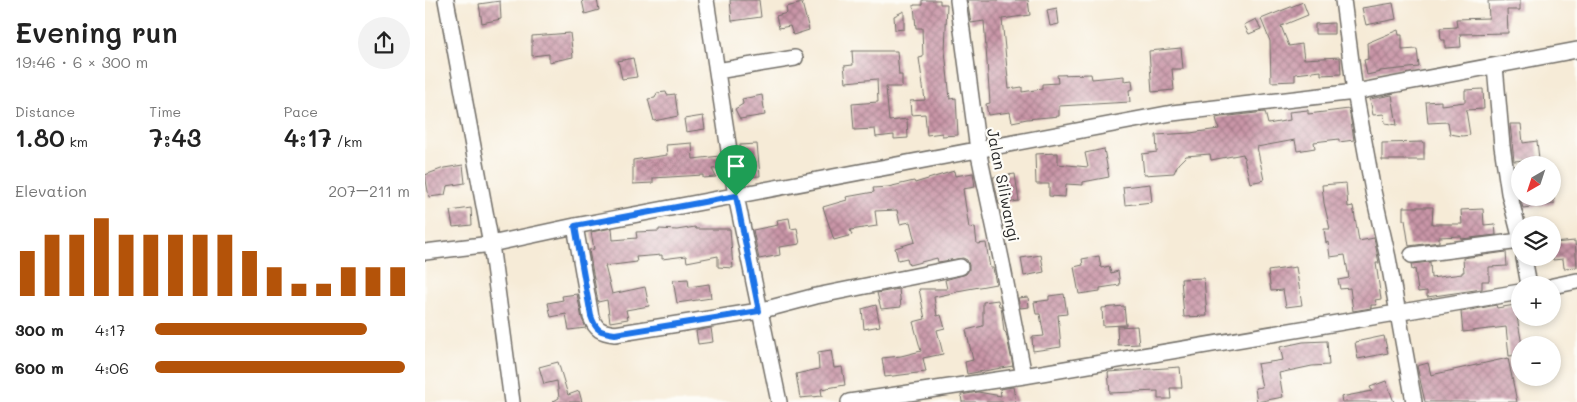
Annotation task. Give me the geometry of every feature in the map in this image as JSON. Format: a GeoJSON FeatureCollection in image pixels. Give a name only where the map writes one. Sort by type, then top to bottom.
{"type":"FeatureCollection","features":[{"type":"Feature","properties":{"kind":"street"},"geometry":{"type":"LineString","coordinates":[[446,0],[491,244],[512,402]]}},
{"type":"Feature","properties":{"kind":"street"},"geometry":{"type":"LineString","coordinates":[[706,0],[736,196],[779,402]]}},
{"type":"Feature","properties":{"kind":"street","name":"Jalan Siliwangi"},"geometry":{"type":"LineString","coordinates":[[958,0],[978,150],[1024,376]]}},
{"type":"Feature","properties":{"kind":"street"},"geometry":{"type":"LineString","coordinates":[[1343,0],[1355,92],[1414,402]]}},
{"type":"Feature","properties":{"kind":"street"},"geometry":{"type":"LineString","coordinates":[[425,252],[491,244],[575,226],[1173,113],[1355,92],[1577,50]]}},
{"type":"Feature","properties":{"kind":"street"},"geometry":{"type":"LineString","coordinates":[[717,71],[795,58]]}},
{"type":"Feature","properties":{"kind":"street"},"geometry":{"type":"LineString","coordinates":[[1495,66],[1502,146],[1509,193],[1515,216]]}},
{"type":"Feature","properties":{"kind":"street"},"geometry":{"type":"LineString","coordinates":[[575,226],[594,326],[602,332],[615,334],[759,311],[816,296],[960,267]]}},
{"type":"Feature","properties":{"kind":"street"},"geometry":{"type":"LineString","coordinates":[[1412,255],[1511,242]]}},
{"type":"Feature","properties":{"kind":"street"},"geometry":{"type":"LineString","coordinates":[[1561,284],[1577,281]]}},
{"type":"Feature","properties":{"kind":"street"},"geometry":{"type":"LineString","coordinates":[[849,402],[1024,376],[1511,293]]}},
{"type":"Feature","properties":{"kind":"building"},"geometry":{"type":"Polygon","coordinates":[[[582,0],[597,0],[599,10],[585,14],[582,0]]]}},
{"type":"Feature","properties":{"kind":"building"},"geometry":{"type":"Polygon","coordinates":[[[730,0],[759,0],[761,17],[732,21],[730,0]]]}},
{"type":"Feature","properties":{"kind":"building"},"geometry":{"type":"Polygon","coordinates":[[[922,0],[940,0],[940,4],[947,4],[945,51],[950,99],[956,98],[958,135],[942,136],[942,133],[927,135],[925,114],[911,115],[910,101],[925,100],[919,58],[923,57],[922,28],[916,28],[914,5],[922,5],[922,0]]]}},
{"type":"Feature","properties":{"kind":"building"},"geometry":{"type":"Polygon","coordinates":[[[967,0],[1028,0],[1030,15],[1002,19],[1009,89],[1022,87],[1022,92],[1042,89],[1042,84],[1058,83],[1057,75],[1091,74],[1092,79],[1124,76],[1124,81],[1132,80],[1133,89],[1129,90],[1130,102],[1059,106],[1059,116],[1012,122],[1010,112],[988,115],[986,104],[990,103],[984,21],[971,23],[967,0]]]}},
{"type":"Feature","properties":{"kind":"building"},"geometry":{"type":"Polygon","coordinates":[[[1520,0],[1520,10],[1507,10],[1508,33],[1460,34],[1461,47],[1445,48],[1445,40],[1441,40],[1440,28],[1457,27],[1456,19],[1489,18],[1488,1],[1520,0]]]}},
{"type":"Feature","properties":{"kind":"building"},"geometry":{"type":"Polygon","coordinates":[[[500,1],[501,19],[482,23],[479,4],[500,1]]]}},
{"type":"Feature","properties":{"kind":"building"},"geometry":{"type":"Polygon","coordinates":[[[1303,2],[1308,15],[1281,26],[1289,46],[1302,44],[1304,59],[1340,57],[1341,74],[1321,75],[1321,71],[1295,74],[1295,81],[1271,82],[1270,41],[1261,19],[1303,2]]]}},
{"type":"Feature","properties":{"kind":"building"},"geometry":{"type":"Polygon","coordinates":[[[802,3],[809,30],[793,35],[790,26],[779,28],[776,16],[787,13],[786,7],[802,3]]]}},
{"type":"Feature","properties":{"kind":"building"},"geometry":{"type":"Polygon","coordinates":[[[1393,3],[1396,19],[1366,25],[1362,8],[1393,3]]]}},
{"type":"Feature","properties":{"kind":"building"},"geometry":{"type":"Polygon","coordinates":[[[1057,8],[1059,24],[1050,26],[1047,10],[1057,8]]]}},
{"type":"Feature","properties":{"kind":"building"},"geometry":{"type":"Polygon","coordinates":[[[904,11],[904,29],[895,30],[894,16],[904,11]]]}},
{"type":"Feature","properties":{"kind":"building"},"geometry":{"type":"Polygon","coordinates":[[[1256,19],[1261,29],[1249,34],[1244,25],[1256,19]]]}},
{"type":"Feature","properties":{"kind":"building"},"geometry":{"type":"Polygon","coordinates":[[[1334,23],[1334,34],[1315,34],[1315,24],[1334,23]]]}},
{"type":"Feature","properties":{"kind":"building"},"geometry":{"type":"Polygon","coordinates":[[[1398,30],[1399,35],[1402,35],[1402,50],[1417,49],[1419,67],[1380,71],[1367,75],[1364,60],[1368,59],[1367,43],[1398,30]]]}},
{"type":"Feature","properties":{"kind":"building"},"geometry":{"type":"Polygon","coordinates":[[[570,33],[573,57],[549,62],[549,54],[532,56],[532,36],[570,33]]]}},
{"type":"Feature","properties":{"kind":"building"},"geometry":{"type":"Polygon","coordinates":[[[1181,48],[1183,69],[1172,69],[1174,90],[1152,92],[1149,51],[1181,48]]]}},
{"type":"Feature","properties":{"kind":"building"},"geometry":{"type":"Polygon","coordinates":[[[852,51],[897,51],[899,75],[902,75],[902,87],[886,87],[889,121],[907,119],[908,138],[894,139],[894,135],[876,137],[875,129],[854,130],[852,104],[878,102],[877,79],[846,82],[844,66],[853,65],[852,51]]]}},
{"type":"Feature","properties":{"kind":"building"},"geometry":{"type":"Polygon","coordinates":[[[633,58],[637,77],[622,79],[618,61],[633,58]]]}},
{"type":"Feature","properties":{"kind":"building"},"geometry":{"type":"Polygon","coordinates":[[[1483,89],[1484,109],[1466,110],[1470,135],[1450,134],[1448,122],[1428,123],[1426,102],[1441,101],[1441,105],[1465,102],[1465,90],[1483,89]]]}},
{"type":"Feature","properties":{"kind":"building"},"geometry":{"type":"Polygon","coordinates":[[[666,92],[667,95],[675,94],[678,116],[654,121],[648,99],[655,98],[657,93],[666,92]]]}},
{"type":"Feature","properties":{"kind":"building"},"geometry":{"type":"Polygon","coordinates":[[[762,95],[765,115],[740,119],[735,109],[743,104],[742,99],[762,95]]]}},
{"type":"Feature","properties":{"kind":"building"},"geometry":{"type":"Polygon","coordinates":[[[1392,95],[1397,125],[1385,123],[1384,114],[1373,115],[1370,99],[1392,95]]]}},
{"type":"Feature","properties":{"kind":"building"},"geometry":{"type":"Polygon","coordinates":[[[1349,109],[1354,140],[1339,142],[1339,139],[1314,142],[1315,148],[1297,151],[1295,140],[1257,147],[1264,180],[1250,183],[1243,154],[1211,160],[1210,154],[1186,156],[1178,164],[1174,173],[1144,175],[1142,154],[1157,152],[1156,135],[1219,129],[1216,118],[1221,117],[1265,112],[1268,124],[1290,120],[1289,112],[1308,110],[1308,114],[1349,109]]]}},
{"type":"Feature","properties":{"kind":"building"},"geometry":{"type":"Polygon","coordinates":[[[703,116],[705,129],[686,132],[684,119],[703,116]]]}},
{"type":"Feature","properties":{"kind":"building"},"geometry":{"type":"Polygon","coordinates":[[[1510,124],[1521,124],[1523,143],[1537,141],[1539,156],[1513,156],[1510,124]]]}},
{"type":"Feature","properties":{"kind":"building"},"geometry":{"type":"Polygon","coordinates":[[[1424,142],[1424,160],[1382,160],[1382,143],[1424,142]]]}},
{"type":"Feature","properties":{"kind":"building"},"geometry":{"type":"Polygon","coordinates":[[[692,143],[693,159],[720,156],[721,168],[712,169],[716,177],[703,178],[703,175],[653,178],[653,183],[633,184],[633,160],[667,155],[666,145],[692,143]]]}},
{"type":"Feature","properties":{"kind":"building"},"geometry":{"type":"Polygon","coordinates":[[[757,144],[760,176],[743,177],[740,145],[757,144]]]}},
{"type":"Feature","properties":{"kind":"building"},"geometry":{"type":"Polygon","coordinates":[[[1104,149],[1109,177],[1083,182],[1083,185],[1066,184],[1065,197],[1049,196],[1049,184],[1036,184],[1035,154],[1058,153],[1058,164],[1088,167],[1085,153],[1104,149]]]}},
{"type":"Feature","properties":{"kind":"building"},"geometry":{"type":"Polygon","coordinates":[[[463,165],[465,183],[447,186],[445,195],[429,197],[425,175],[444,168],[463,165]]]}},
{"type":"Feature","properties":{"kind":"building"},"geometry":{"type":"Polygon","coordinates":[[[954,171],[955,176],[973,173],[975,187],[963,189],[969,228],[975,227],[977,244],[986,243],[990,268],[993,268],[996,284],[934,297],[937,316],[941,315],[945,328],[937,330],[943,354],[923,358],[926,372],[885,377],[882,358],[921,351],[913,322],[925,319],[919,289],[947,289],[945,280],[966,274],[969,270],[969,265],[967,260],[963,258],[938,262],[937,258],[909,265],[907,258],[898,260],[895,248],[915,242],[910,222],[900,224],[897,210],[875,211],[877,226],[850,230],[852,235],[834,240],[823,207],[847,200],[846,197],[874,192],[873,188],[888,187],[914,181],[915,183],[954,171]]]}},
{"type":"Feature","properties":{"kind":"building"},"geometry":{"type":"Polygon","coordinates":[[[1015,174],[1019,201],[999,204],[993,177],[1015,174]]]}},
{"type":"Feature","properties":{"kind":"building"},"geometry":{"type":"Polygon","coordinates":[[[1346,183],[1348,207],[1353,206],[1359,241],[1374,238],[1379,263],[1376,263],[1381,299],[1375,300],[1377,305],[1371,305],[1371,308],[1353,311],[1350,288],[1340,289],[1338,280],[1349,278],[1345,255],[1330,257],[1324,229],[1330,229],[1322,185],[1346,183]]]}},
{"type":"Feature","properties":{"kind":"building"},"geometry":{"type":"Polygon","coordinates":[[[1150,184],[1152,202],[1125,205],[1123,187],[1150,184]]]}},
{"type":"Feature","properties":{"kind":"building"},"geometry":{"type":"Polygon","coordinates":[[[1522,206],[1538,206],[1523,208],[1522,206]]]}},
{"type":"Feature","properties":{"kind":"building"},"geometry":{"type":"Polygon","coordinates":[[[1403,207],[1433,207],[1432,224],[1462,224],[1461,210],[1483,209],[1484,225],[1495,224],[1496,235],[1461,239],[1461,236],[1439,237],[1439,242],[1409,246],[1405,220],[1403,220],[1403,207]]]}},
{"type":"Feature","properties":{"kind":"building"},"geometry":{"type":"Polygon","coordinates":[[[471,208],[472,225],[453,227],[450,211],[471,208]]]}},
{"type":"Feature","properties":{"kind":"building"},"geometry":{"type":"Polygon","coordinates":[[[789,218],[791,229],[797,228],[800,244],[779,247],[780,255],[759,259],[753,230],[778,225],[777,220],[789,218]]]}},
{"type":"Feature","properties":{"kind":"building"},"geometry":{"type":"Polygon","coordinates":[[[695,227],[696,229],[730,229],[733,268],[718,267],[718,256],[687,262],[686,256],[662,259],[662,255],[636,257],[637,262],[605,266],[612,294],[645,287],[649,306],[626,310],[628,319],[610,322],[607,300],[598,302],[589,250],[594,249],[591,232],[612,228],[613,240],[637,238],[636,232],[695,227]]]}},
{"type":"Feature","properties":{"kind":"building"},"geometry":{"type":"Polygon","coordinates":[[[1575,241],[1577,267],[1564,268],[1563,259],[1561,259],[1561,242],[1575,241]]]}},
{"type":"Feature","properties":{"kind":"building"},"geometry":{"type":"Polygon","coordinates":[[[1506,252],[1507,266],[1489,267],[1489,281],[1482,281],[1482,289],[1427,297],[1427,291],[1418,292],[1415,269],[1412,270],[1411,264],[1430,262],[1431,278],[1462,274],[1464,272],[1463,258],[1506,252]]]}},
{"type":"Feature","properties":{"kind":"building"},"geometry":{"type":"Polygon","coordinates":[[[1041,255],[1044,272],[1024,276],[1021,258],[1041,255]]]}},
{"type":"Feature","properties":{"kind":"building"},"geometry":{"type":"Polygon","coordinates":[[[1099,256],[1101,268],[1109,266],[1111,273],[1118,271],[1120,285],[1100,288],[1100,291],[1079,294],[1074,267],[1083,265],[1082,259],[1099,256]]]}},
{"type":"Feature","properties":{"kind":"building"},"geometry":{"type":"Polygon","coordinates":[[[1296,267],[1302,305],[1286,307],[1283,290],[1271,291],[1268,271],[1296,267]]]}},
{"type":"Feature","properties":{"kind":"building"},"geometry":{"type":"Polygon","coordinates":[[[1204,278],[1207,316],[1184,317],[1181,279],[1204,278]]]}},
{"type":"Feature","properties":{"kind":"building"},"geometry":{"type":"Polygon","coordinates":[[[688,279],[689,287],[709,284],[711,298],[677,303],[673,280],[688,279]]]}},
{"type":"Feature","properties":{"kind":"building"},"geometry":{"type":"Polygon","coordinates":[[[899,289],[901,307],[881,309],[877,293],[899,289]]]}},
{"type":"Feature","properties":{"kind":"building"},"geometry":{"type":"Polygon","coordinates":[[[577,294],[582,319],[586,328],[569,330],[566,314],[551,317],[548,303],[563,300],[562,296],[577,294]]]}},
{"type":"Feature","properties":{"kind":"building"},"geometry":{"type":"Polygon","coordinates":[[[1064,294],[1067,314],[1058,315],[1061,347],[1033,351],[1032,337],[1044,336],[1040,314],[1036,314],[1034,302],[1049,300],[1049,296],[1064,294]]]}},
{"type":"Feature","properties":{"kind":"building"},"geometry":{"type":"Polygon","coordinates":[[[1028,297],[1029,307],[1020,308],[1018,298],[1028,297]]]}},
{"type":"Feature","properties":{"kind":"building"},"geometry":{"type":"Polygon","coordinates":[[[998,300],[999,306],[1001,306],[1004,331],[1013,366],[967,374],[965,362],[973,360],[966,330],[983,326],[983,302],[998,300]]]}},
{"type":"Feature","properties":{"kind":"building"},"geometry":{"type":"Polygon","coordinates":[[[876,305],[880,326],[864,329],[862,309],[876,305]]]}},
{"type":"Feature","properties":{"kind":"building"},"geometry":{"type":"Polygon","coordinates":[[[1496,305],[1497,308],[1511,306],[1511,326],[1519,326],[1520,336],[1511,336],[1511,356],[1509,356],[1506,327],[1463,332],[1461,312],[1496,305]]]}},
{"type":"Feature","properties":{"kind":"building"},"geometry":{"type":"Polygon","coordinates":[[[1124,306],[1126,325],[1103,326],[1102,308],[1124,306]]]}},
{"type":"Feature","properties":{"kind":"building"},"geometry":{"type":"Polygon","coordinates":[[[1137,326],[1139,344],[1118,345],[1117,327],[1137,326]]]}},
{"type":"Feature","properties":{"kind":"building"},"geometry":{"type":"Polygon","coordinates":[[[711,328],[713,342],[698,344],[696,331],[711,328]]]}},
{"type":"Feature","properties":{"kind":"building"},"geometry":{"type":"Polygon","coordinates":[[[1384,336],[1388,353],[1358,359],[1355,342],[1384,336]]]}},
{"type":"Feature","properties":{"kind":"building"},"geometry":{"type":"Polygon","coordinates":[[[1327,341],[1329,365],[1312,366],[1279,373],[1283,397],[1257,402],[1255,388],[1262,387],[1257,364],[1283,360],[1280,347],[1303,342],[1327,341]]]}},
{"type":"Feature","properties":{"kind":"building"},"geometry":{"type":"Polygon","coordinates":[[[831,350],[834,368],[842,367],[845,385],[821,389],[822,396],[800,398],[796,374],[819,369],[818,352],[831,350]]]}},
{"type":"Feature","properties":{"kind":"building"},"geometry":{"type":"Polygon","coordinates":[[[1508,358],[1511,386],[1514,386],[1517,402],[1425,402],[1417,366],[1428,363],[1431,375],[1508,358]]]}},
{"type":"Feature","properties":{"kind":"building"},"geometry":{"type":"Polygon","coordinates":[[[558,362],[568,395],[579,391],[582,402],[552,402],[559,398],[557,381],[544,384],[539,367],[558,362]]]}},
{"type":"Feature","properties":{"kind":"building"},"geometry":{"type":"Polygon","coordinates":[[[1180,367],[1182,388],[1170,388],[1171,399],[1158,399],[1158,391],[1110,393],[1108,372],[1180,367]]]}},
{"type":"Feature","properties":{"kind":"building"},"geometry":{"type":"Polygon","coordinates":[[[1386,381],[1394,402],[1342,402],[1341,397],[1372,391],[1370,387],[1386,381]]]}},
{"type":"Feature","properties":{"kind":"building"},"geometry":{"type":"Polygon","coordinates":[[[1013,387],[1016,402],[962,402],[961,395],[978,392],[1001,396],[1000,389],[1013,387]]]}},
{"type":"Feature","properties":{"kind":"route"},"geometry":{"type":"LineString","coordinates":[[736,196],[759,311],[615,334],[602,332],[594,326],[575,226],[736,196]]}}]}
